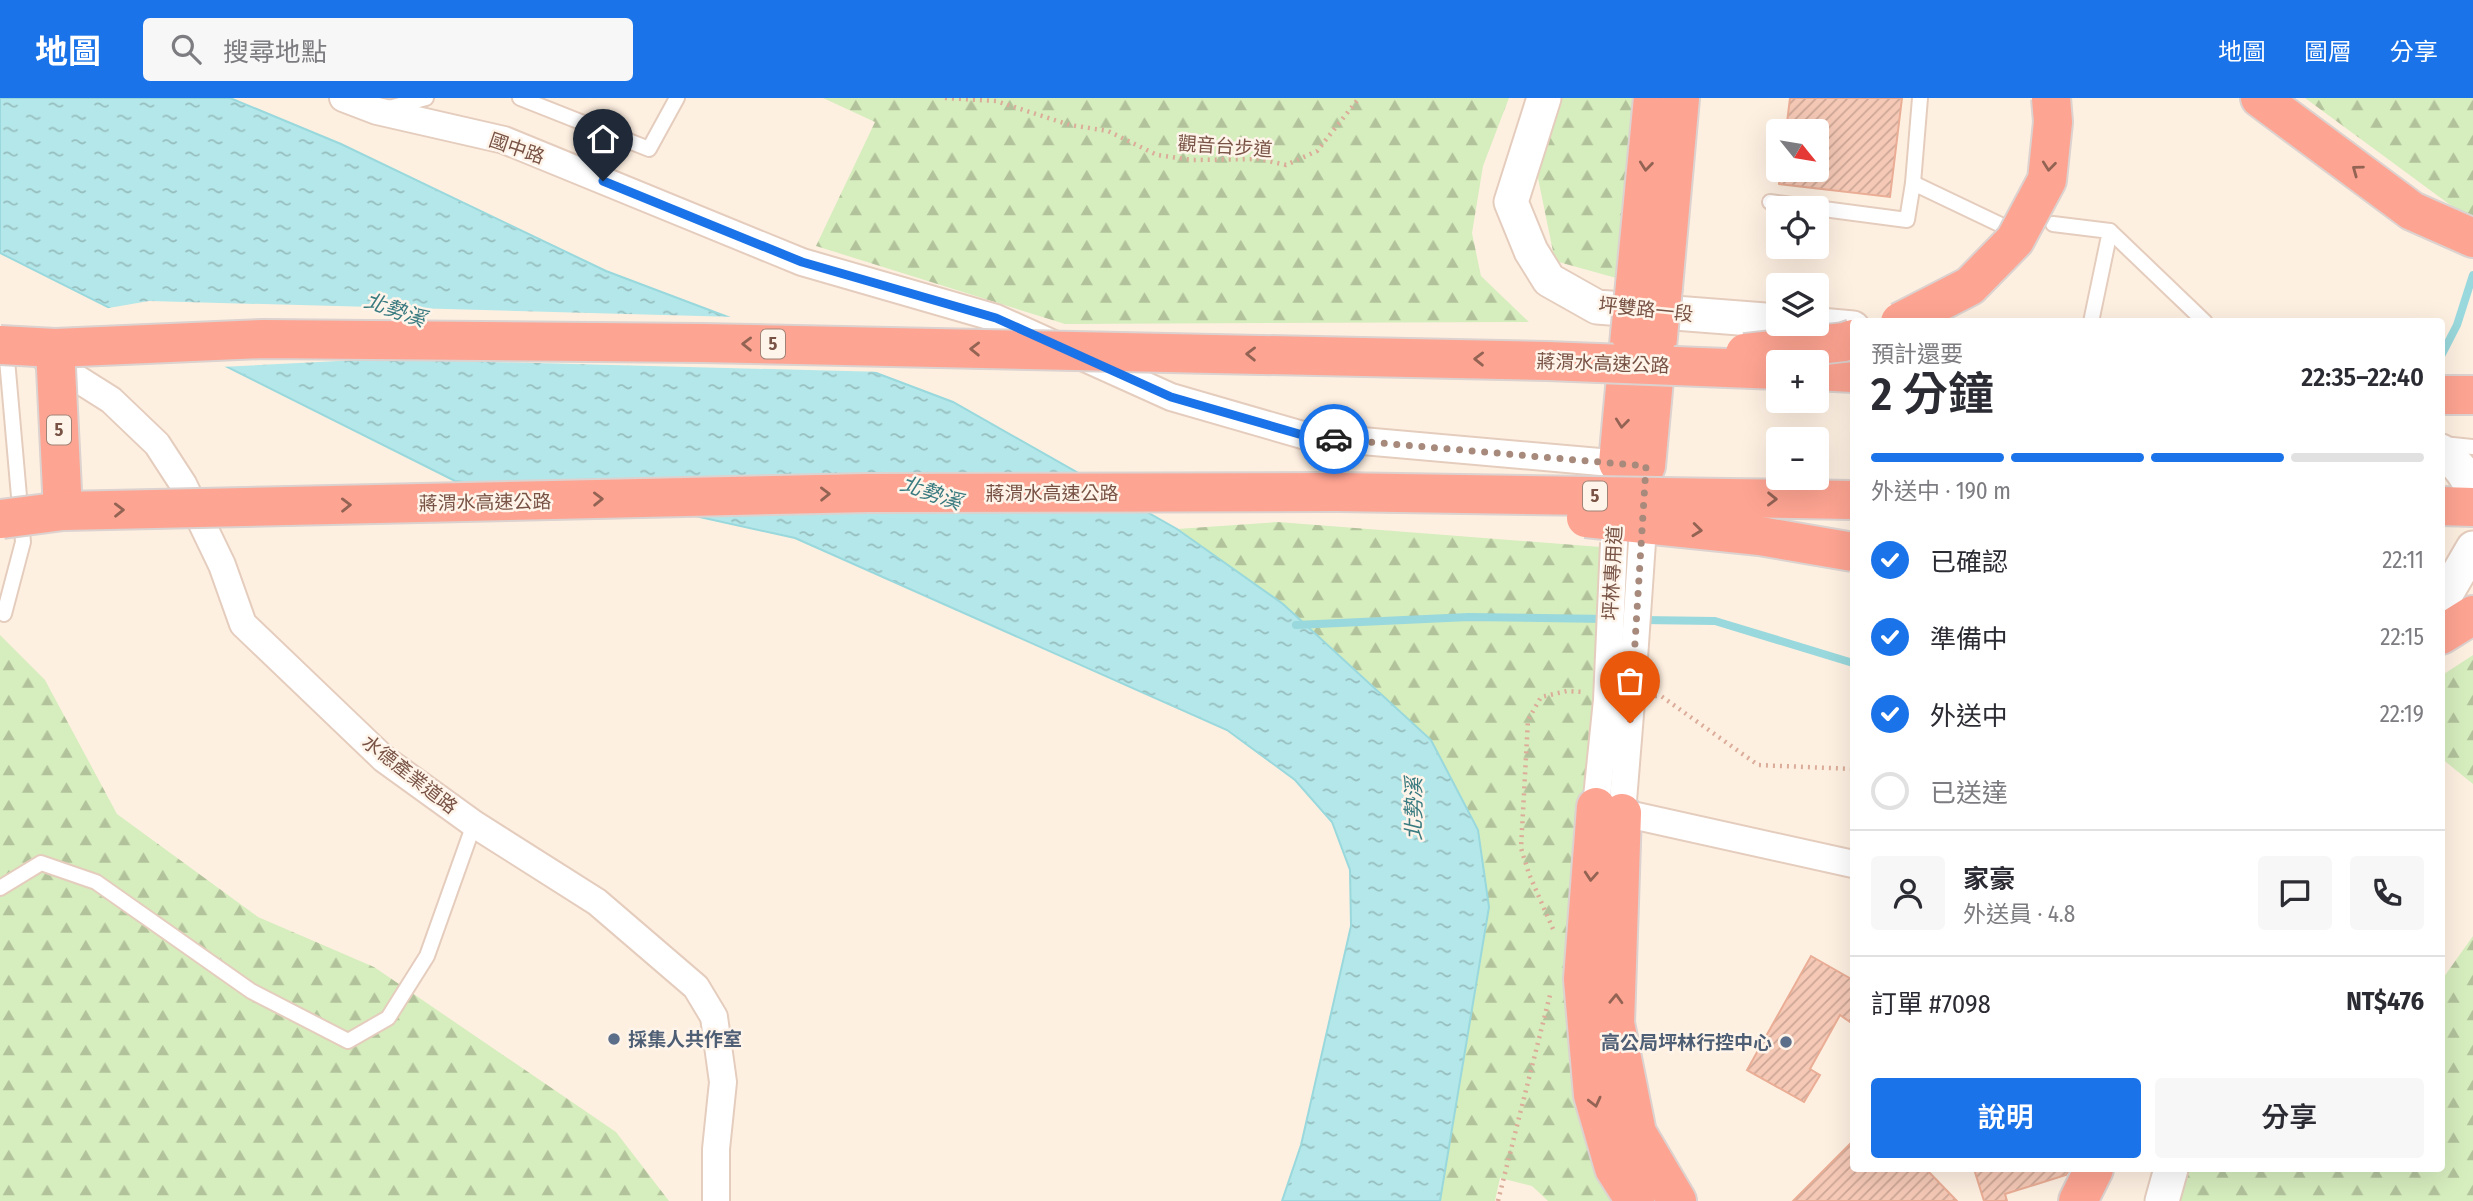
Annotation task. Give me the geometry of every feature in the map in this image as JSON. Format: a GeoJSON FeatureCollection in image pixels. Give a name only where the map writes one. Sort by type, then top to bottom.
{"type":"FeatureCollection","features":[{"type":"Feature","properties":{"kind":"highway"},"geometry":{"type":"LineString","coordinates":[[1649,286],[1653,98]]}},
{"type":"Feature","properties":{"kind":"highway"},"geometry":{"type":"LineString","coordinates":[[1632,464],[1649,286],[1680,98]]}},
{"type":"Feature","properties":{"kind":"highway"},"geometry":{"type":"LineString","coordinates":[[1908,318],[1970,286],[2015,240],[2047,180],[2053,122],[2051,98]]}},
{"type":"Feature","properties":{"kind":"highway"},"geometry":{"type":"LineString","coordinates":[[2260,98],[2412,211],[2473,239]]}},
{"type":"Feature","properties":{"kind":"highway","name":"蔣渭水高速公路"},"geometry":{"type":"LineString","coordinates":[[2,336],[55,348],[263,339],[702,343],[1547,361],[1766,370]]}},
{"type":"Feature","properties":{"kind":"highway"},"geometry":{"type":"LineString","coordinates":[[1547,361],[1767,352],[1850,340]]}},
{"type":"Feature","properties":{"kind":"highway","name":"5"},"geometry":{"type":"LineString","coordinates":[[55,348],[63,511]]}},
{"type":"Feature","properties":{"kind":"highway"},"geometry":{"type":"LineString","coordinates":[[1829,372],[1850,373]]}},
{"type":"Feature","properties":{"kind":"highway"},"geometry":{"type":"LineString","coordinates":[[2445,395],[2473,395]]}},
{"type":"Feature","properties":{"kind":"highway"},"geometry":{"type":"LineString","coordinates":[[1336,492],[1760,536],[1850,551]]}},
{"type":"Feature","properties":{"kind":"highway","name":"蔣渭水高速公路"},"geometry":{"type":"LineString","coordinates":[[1,519],[63,511],[867,494],[1336,492],[1850,500]]}},
{"type":"Feature","properties":{"kind":"highway"},"geometry":{"type":"LineString","coordinates":[[2445,506],[2473,506]]}},
{"type":"Feature","properties":{"kind":"highway"},"geometry":{"type":"LineString","coordinates":[[2445,632],[2473,615]]}},
{"type":"Feature","properties":{"kind":"highway"},"geometry":{"type":"LineString","coordinates":[[1609,810],[1583,979],[1593,1095],[1614,1168],[1635,1201]]}},
{"type":"Feature","properties":{"kind":"highway"},"geometry":{"type":"LineString","coordinates":[[1609,810],[1615,1023],[1637,1133],[1677,1201]]}},
{"type":"Feature","properties":{"kind":"highway"},"geometry":{"type":"LineString","coordinates":[[2078,1201],[2092,1172]]}},
{"type":"Feature","properties":{"kind":"highway"},"geometry":{"type":"LineString","coordinates":[[2103,1201],[2117,1172]]}},
{"type":"Feature","properties":{"kind":"street","name":"國中路"},"geometry":{"type":"LineString","coordinates":[[343,98],[377,111],[504,140],[802,262],[996,318],[1171,397],[1306,436],[1632,464]]}},
{"type":"Feature","properties":{"kind":"street","name":"坪雙路一段"},"geometry":{"type":"LineString","coordinates":[[1545,98],[1511,202],[1531,251],[1549,280],[1597,307],[1766,320]]}},
{"type":"Feature","properties":{"kind":"street"},"geometry":{"type":"LineString","coordinates":[[1829,326],[1850,328]]}},
{"type":"Feature","properties":{"kind":"street","name":"水德產業道路"},"geometry":{"type":"LineString","coordinates":[[2,336],[111,400],[157,444],[183,484],[222,565],[243,624],[384,759],[474,824],[597,902],[696,986],[714,1017],[723,1082],[716,1149],[716,1201]]}},
{"type":"Feature","properties":{"kind":"street"},"geometry":{"type":"LineString","coordinates":[[2445,454],[2459,465],[2471,487],[2473,498]]}},
{"type":"Feature","properties":{"kind":"street","name":"坪林專用道"},"geometry":{"type":"LineString","coordinates":[[1609,810],[1619,701],[1642,542],[1632,464]]}},
{"type":"Feature","properties":{"kind":"street","name":"坪林專用道"},"geometry":{"type":"LineString","coordinates":[[1619,701],[1614,543],[1632,464]]}},
{"type":"Feature","properties":{"kind":"street"},"geometry":{"type":"LineString","coordinates":[[2445,596],[2473,548]]}},
{"type":"Feature","properties":{"kind":"street"},"geometry":{"type":"LineString","coordinates":[[1609,810],[1850,863]]}},
{"type":"Feature","properties":{"kind":"street"},"geometry":{"type":"LineString","coordinates":[[2162,1201],[2170,1172]]}},
{"type":"Feature","properties":{"kind":"lane"},"geometry":{"type":"LineString","coordinates":[[377,111],[426,98]]}},
{"type":"Feature","properties":{"kind":"lane"},"geometry":{"type":"LineString","coordinates":[[520,98],[649,149],[677,98]]}},
{"type":"Feature","properties":{"kind":"lane"},"geometry":{"type":"LineString","coordinates":[[1829,210],[1907,220],[1920,98]]}},
{"type":"Feature","properties":{"kind":"lane"},"geometry":{"type":"LineString","coordinates":[[1913,183],[2001,225]]}},
{"type":"Feature","properties":{"kind":"lane"},"geometry":{"type":"LineString","coordinates":[[2053,224],[2110,232],[2201,318]]}},
{"type":"Feature","properties":{"kind":"lane"},"geometry":{"type":"LineString","coordinates":[[2092,318],[2110,232]]}},
{"type":"Feature","properties":{"kind":"lane"},"geometry":{"type":"LineString","coordinates":[[2,336],[23,542],[4,614]]}},
{"type":"Feature","properties":{"kind":"lane"},"geometry":{"type":"LineString","coordinates":[[2445,444],[2473,447]]}},
{"type":"Feature","properties":{"kind":"lane"},"geometry":{"type":"LineString","coordinates":[[0,888],[41,863],[96,882],[251,991],[348,1041],[388,1018],[427,956],[474,824]]}},
{"type":"Feature","properties":{"kind":"path","name":"觀音台步道"},"geometry":{"type":"LineString","coordinates":[[945,98],[996,101],[1070,125],[1108,131],[1157,155],[1193,160],[1260,159],[1286,165],[1317,151],[1359,98]]}},
{"type":"Feature","properties":{"kind":"green space"},"geometry":{"type":"Polygon","coordinates":[[[823,98],[1509,98],[1483,166],[1472,233],[1481,276],[1529,322],[1065,324],[816,246],[875,122],[823,98]]]}},
{"type":"Feature","properties":{"kind":"green space"},"geometry":{"type":"Polygon","coordinates":[[[1561,98],[1644,98],[1627,281],[1555,261],[1538,178],[1553,115],[1561,98]]]}},
{"type":"Feature","properties":{"kind":"green space"},"geometry":{"type":"Polygon","coordinates":[[[2305,98],[2473,98],[2473,220],[2472,221],[2305,98]]]}},
{"type":"Feature","properties":{"kind":"green space"},"geometry":{"type":"Polygon","coordinates":[[[1278,522],[1601,547],[1642,1201],[1548,1201],[1532,1186],[1500,1178],[1495,1201],[1440,1201],[1489,907],[1379,691],[1283,604],[1177,529],[1278,522]]]}},
{"type":"Feature","properties":{"kind":"green space"},"geometry":{"type":"Polygon","coordinates":[[[0,635],[45,680],[117,814],[258,917],[374,967],[616,1132],[669,1201],[0,1201],[0,635]]]}},
{"type":"Feature","properties":{"kind":"green space"},"geometry":{"type":"Polygon","coordinates":[[[2473,655],[2473,784],[2445,761],[2445,673],[2473,655]]]}},
{"type":"Feature","properties":{"kind":"green space"},"geometry":{"type":"Polygon","coordinates":[[[2473,936],[2473,1201],[2180,1201],[2189,1172],[2445,1172],[2445,975],[2473,936]]]}},
{"type":"Feature","properties":{"kind":"water","name":"北勢溪"},"geometry":{"type":"Polygon","coordinates":[[[0,98],[230,98],[341,144],[606,271],[953,402],[1177,529],[1283,604],[1431,740],[1478,830],[1489,907],[1440,1201],[1282,1201],[1301,1145],[1351,926],[1350,870],[1332,822],[1295,780],[1227,730],[795,538],[618,499],[455,481],[0,253],[0,98]]]}},
{"type":"Feature","properties":{"kind":"pier"},"geometry":{"type":"Polygon","coordinates":[[[149,301],[736,317],[884,372],[378,359],[220,367],[103,309],[149,301]]]}},
{"type":"Feature","properties":{"kind":"building"},"geometry":{"type":"Polygon","coordinates":[[[1790,98],[1902,98],[1890,197],[1779,184],[1829,182],[1829,119],[1787,119],[1790,98]]]}},
{"type":"Feature","properties":{"kind":"building"},"geometry":{"type":"Polygon","coordinates":[[[1811,956],[1850,978],[1850,1022],[1840,1015],[1810,1069],[1820,1075],[1804,1102],[1747,1070],[1811,956]]]}},
{"type":"Feature","properties":{"kind":"building"},"geometry":{"type":"Polygon","coordinates":[[[1850,1144],[1850,1172],[1929,1172],[1957,1201],[1793,1201],[1850,1144]]]}},
{"type":"Feature","properties":{"kind":"building"},"geometry":{"type":"Polygon","coordinates":[[[1975,1172],[2068,1172],[2066,1175],[2005,1194],[2007,1201],[1984,1201],[1975,1172]]]}},
{"type":"Feature","properties":{"kind":"waterway"},"geometry":{"type":"LineString","coordinates":[[2445,348],[2457,325],[2473,275]]}},
{"type":"Feature","properties":{"kind":"waterway"},"geometry":{"type":"LineString","coordinates":[[1296,625],[1469,617],[1608,619]]}},
{"type":"Feature","properties":{"kind":"waterway"},"geometry":{"type":"LineString","coordinates":[[1642,620],[1715,621],[1850,662]]}},
{"type":"Feature","properties":{"kind":"way so far"},"geometry":{"type":"LineString","coordinates":[[1334,439],[1646,466],[1630,723]]}},
{"type":"Feature","properties":{"kind":"place","name":"採集人共作室"},"geometry":{"type":"Point","coordinates":[614,1039]}},
{"type":"Feature","properties":{"kind":"place","name":"高公局坪林行控中心"},"geometry":{"type":"Point","coordinates":[1786,1042]}},
{"type":"Feature","properties":{"kind":"route"},"geometry":{"type":"LineString","coordinates":[[603,181],[802,262],[996,318],[1171,397],[1306,436],[1334,439]]}}]}
